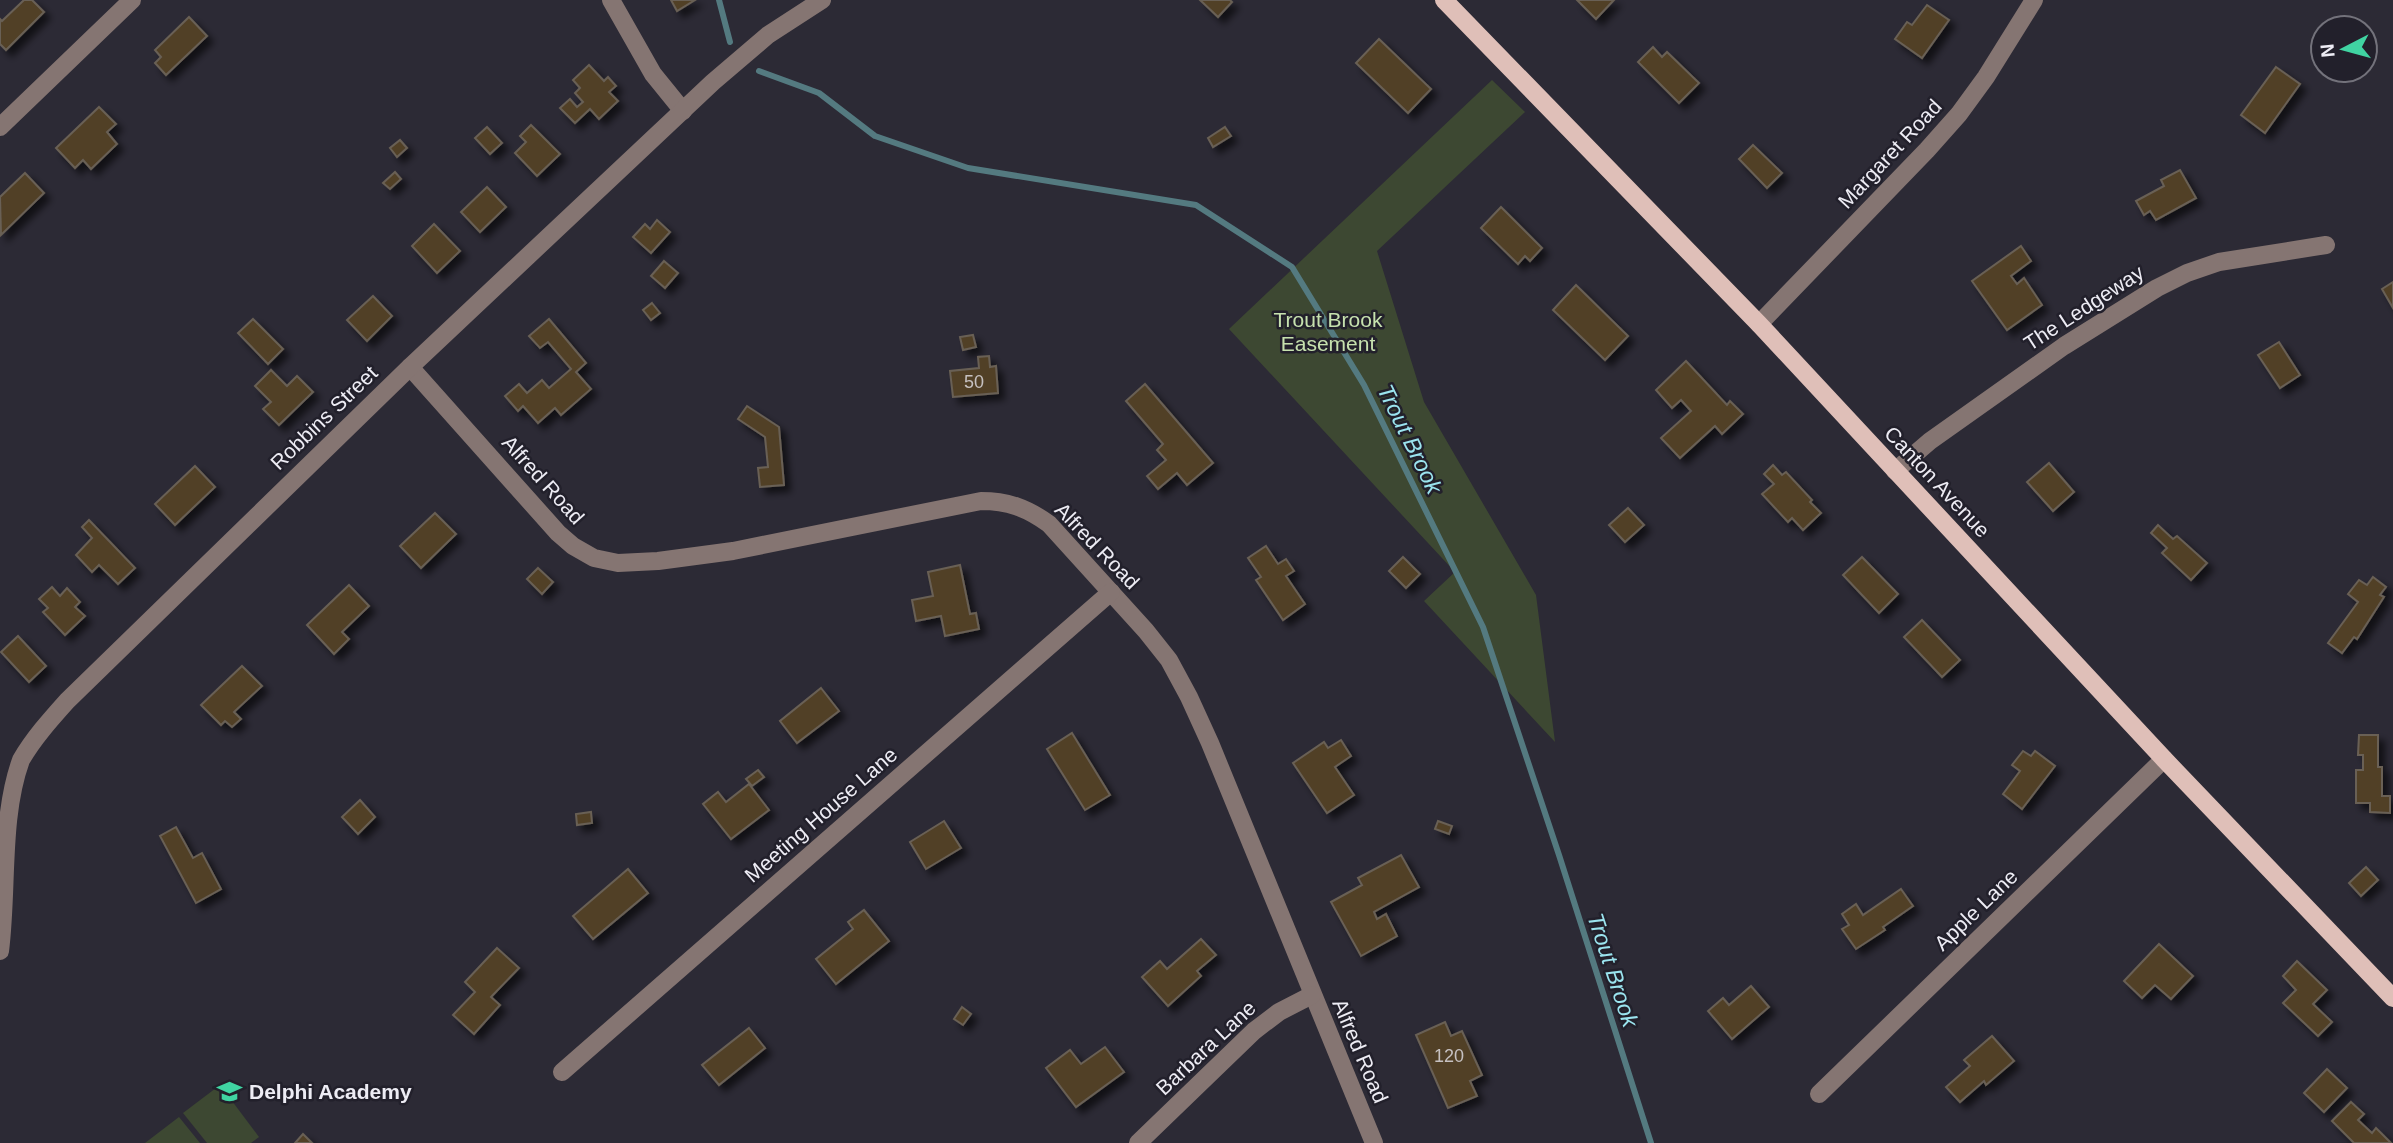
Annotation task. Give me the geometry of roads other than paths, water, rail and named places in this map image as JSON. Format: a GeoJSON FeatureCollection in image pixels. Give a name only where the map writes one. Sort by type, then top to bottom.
{"type":"FeatureCollection","features":[{"type":"Feature","properties":{"kind":"main road","name":"Canton Avenue"},"geometry":{"type":"LineString","coordinates":[[1444,0],[1759,324],[2164,759],[2393,998]]}},
{"type":"Feature","properties":{"kind":"street"},"geometry":{"type":"LineString","coordinates":[[0,127],[132,0]]}},
{"type":"Feature","properties":{"kind":"street"},"geometry":{"type":"LineString","coordinates":[[611,0],[653,74],[683,111]]}},
{"type":"Feature","properties":{"kind":"street","name":"Robbins Street"},"geometry":{"type":"LineString","coordinates":[[0,951],[3,814],[13,779],[30,746],[66,701],[410,367],[730,66],[768,35],[822,0]]}},
{"type":"Feature","properties":{"kind":"street","name":"Margaret Road"},"geometry":{"type":"LineString","coordinates":[[1759,324],[1943,133],[1972,96],[2034,0]]}},
{"type":"Feature","properties":{"kind":"street","name":"The Ledgeway"},"geometry":{"type":"LineString","coordinates":[[1895,471],[1930,441],[2064,346],[2157,288],[2187,273],[2219,262],[2326,245]]}},
{"type":"Feature","properties":{"kind":"street","name":"Alfred Road"},"geometry":{"type":"LineString","coordinates":[[410,367],[558,533],[573,547],[594,558],[626,563],[683,559],[969,503],[1004,502],[1026,509],[1049,524],[1157,645],[1189,697],[1374,1143]]}},
{"type":"Feature","properties":{"kind":"street","name":"Meeting House Lane"},"geometry":{"type":"LineString","coordinates":[[562,1072],[1111,592]]}},
{"type":"Feature","properties":{"kind":"street","name":"Apple Lane"},"geometry":{"type":"LineString","coordinates":[[1819,1094],[2164,759]]}},
{"type":"Feature","properties":{"kind":"street","name":"Barbara Lane"},"geometry":{"type":"LineString","coordinates":[[1138,1143],[1254,1031],[1279,1012],[1312,995]]}},
{"type":"Feature","properties":{"kind":"waterway","name":"Trout Brook"},"geometry":{"type":"LineString","coordinates":[[719,0],[730,42]]}},
{"type":"Feature","properties":{"kind":"waterway","name":"Trout Brook"},"geometry":{"type":"LineString","coordinates":[[759,71],[819,93],[875,136],[968,168],[1196,205],[1292,267],[1364,385],[1483,627],[1651,1143]]}},
{"type":"Feature","properties":{"kind":"place","name":"Delphi Academy"},"geometry":{"type":"Point","coordinates":[229,1092]}},
{"type":"Feature","properties":{"kind":"park label","name":"Trout Brook Easement"},"geometry":{"type":"Point","coordinates":[1328,332]}}]}
